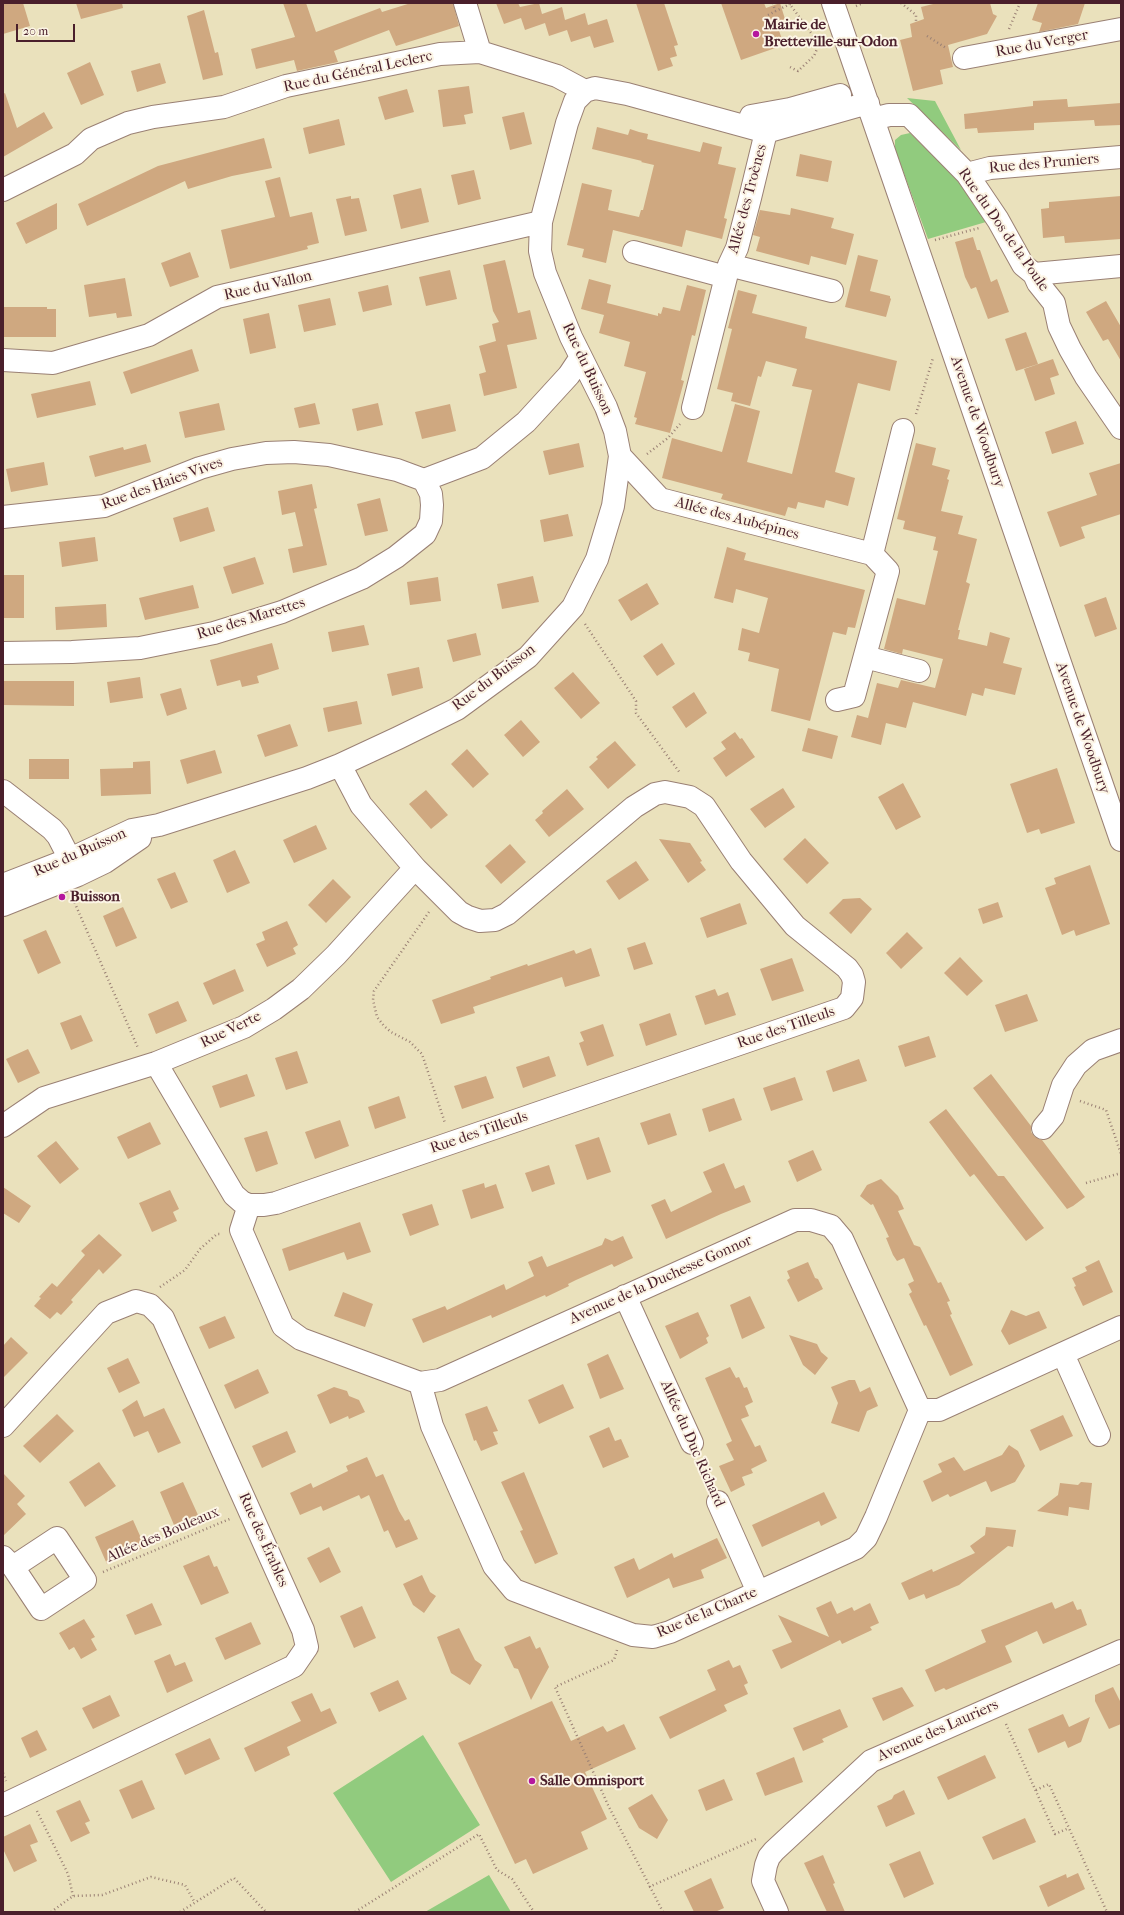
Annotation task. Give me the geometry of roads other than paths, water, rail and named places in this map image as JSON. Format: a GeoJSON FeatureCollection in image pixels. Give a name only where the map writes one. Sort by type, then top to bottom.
{"type":"FeatureCollection","features":[{"type":"Feature","properties":{"kind":"street"},"geometry":{"type":"LineString","coordinates":[[465,3],[480,52]]}},
{"type":"Feature","properties":{"kind":"street","name":"Avenue de Woodbury"},"geometry":{"type":"LineString","coordinates":[[843,5],[868,104],[1121,840]]}},
{"type":"Feature","properties":{"kind":"street","name":"Rue du Verger"},"geometry":{"type":"LineString","coordinates":[[964,58],[1121,29]]}},
{"type":"Feature","properties":{"kind":"street","name":"Rue du Général Leclerc"},"geometry":{"type":"LineString","coordinates":[[3,190],[65,160],[75,154],[91,140],[128,123],[153,117],[224,107],[286,86],[440,54],[480,52],[557,76],[585,91]]}},
{"type":"Feature","properties":{"kind":"street"},"geometry":{"type":"LineString","coordinates":[[585,91],[595,88],[627,94],[722,119],[766,124],[868,104]]}},
{"type":"Feature","properties":{"kind":"street","name":"Rue du Buisson"},"geometry":{"type":"LineString","coordinates":[[3,905],[74,867],[132,830],[159,825],[307,778],[340,765],[457,709],[528,657],[573,607],[597,559],[613,506],[620,456],[615,431],[582,357],[571,337],[545,273],[540,251],[541,222],[567,123],[575,101],[585,91]]}},
{"type":"Feature","properties":{"kind":"street","name":"Rue du Dos de la Poule"},"geometry":{"type":"LineString","coordinates":[[868,104],[889,115],[909,115],[967,174],[998,220],[1023,264],[1034,274],[1038,283],[1054,303],[1059,326],[1070,349],[1086,376],[1121,428]]}},
{"type":"Feature","properties":{"kind":"street","name":"Allée des Troènes"},"geometry":{"type":"LineString","coordinates":[[693,408],[728,271],[737,248],[766,124]]}},
{"type":"Feature","properties":{"kind":"street","name":"Rue des Pruniers"},"geometry":{"type":"LineString","coordinates":[[967,174],[990,168],[1121,157]]}},
{"type":"Feature","properties":{"kind":"street","name":"Rue du Vallon"},"geometry":{"type":"LineString","coordinates":[[3,360],[53,363],[149,335],[217,298],[541,222]]}},
{"type":"Feature","properties":{"kind":"street","name":"Allée des Troènes"},"geometry":{"type":"LineString","coordinates":[[634,252],[832,291]]}},
{"type":"Feature","properties":{"kind":"street"},"geometry":{"type":"LineString","coordinates":[[1034,274],[1121,266]]}},
{"type":"Feature","properties":{"kind":"street","name":"Rue du Dos de la Poule"},"geometry":{"type":"LineString","coordinates":[[1054,303],[1058,290],[1071,270]]}},
{"type":"Feature","properties":{"kind":"street"},"geometry":{"type":"LineString","coordinates":[[424,480],[482,458],[526,422],[569,375],[582,357]]}},
{"type":"Feature","properties":{"kind":"street"},"geometry":{"type":"LineString","coordinates":[[837,700],[854,696],[888,571],[872,554],[903,430]]}},
{"type":"Feature","properties":{"kind":"street","name":"Rue des Haies Vives"},"geometry":{"type":"LineString","coordinates":[[3,517],[104,506],[200,468],[232,459],[266,453],[294,452],[329,455],[398,470],[424,480]]}},
{"type":"Feature","properties":{"kind":"street","name":"Allée des Aubépines"},"geometry":{"type":"LineString","coordinates":[[620,456],[660,499],[872,554]]}},
{"type":"Feature","properties":{"kind":"street","name":"Rue des Marettes"},"geometry":{"type":"LineString","coordinates":[[3,653],[72,652],[140,648],[214,632],[282,612],[362,578],[396,557],[425,534],[431,521],[432,505],[430,494],[424,480]]}},
{"type":"Feature","properties":{"kind":"street"},"geometry":{"type":"LineString","coordinates":[[865,657],[919,671]]}},
{"type":"Feature","properties":{"kind":"street","name":"Rue des Tilleuls"},"geometry":{"type":"LineString","coordinates":[[249,1205],[276,1203],[844,1008],[849,1004],[854,990],[852,975],[847,968],[795,926],[741,861],[704,806],[685,796],[665,792],[655,794],[634,807],[506,914],[495,920],[480,921],[468,917],[441,895],[415,868],[360,805],[340,765]]}},
{"type":"Feature","properties":{"kind":"street"},"geometry":{"type":"LineString","coordinates":[[3,790],[52,830],[74,867]]}},
{"type":"Feature","properties":{"kind":"street","name":"Rue du Buisson"},"geometry":{"type":"LineString","coordinates":[[3,886],[74,867]]}},
{"type":"Feature","properties":{"kind":"street","name":"Rue Verte"},"geometry":{"type":"LineString","coordinates":[[3,1126],[44,1098],[151,1064],[244,1027],[274,1009],[301,989],[336,955],[415,868]]}},
{"type":"Feature","properties":{"kind":"street"},"geometry":{"type":"LineString","coordinates":[[1043,1128],[1053,1116],[1063,1085],[1076,1065],[1093,1050],[1121,1040]]}},
{"type":"Feature","properties":{"kind":"street"},"geometry":{"type":"LineString","coordinates":[[151,1064],[234,1195],[242,1202],[249,1205]]}},
{"type":"Feature","properties":{"kind":"street","name":"Avenue de la Duchesse Gonnor"},"geometry":{"type":"LineString","coordinates":[[249,1205],[241,1230],[283,1326],[301,1339],[420,1383],[440,1380],[795,1220],[811,1220],[832,1226],[842,1239],[920,1410]]}},
{"type":"Feature","properties":{"kind":"street","name":"Allée du Duc Richard"},"geometry":{"type":"LineString","coordinates":[[625,1296],[692,1443]]}},
{"type":"Feature","properties":{"kind":"street","name":"Rue des Érables"},"geometry":{"type":"LineString","coordinates":[[3,1426],[106,1313],[136,1301],[150,1305],[163,1318],[303,1630],[307,1647],[294,1666],[3,1805]]}},
{"type":"Feature","properties":{"kind":"street"},"geometry":{"type":"LineString","coordinates":[[920,1410],[939,1410],[1121,1327]]}},
{"type":"Feature","properties":{"kind":"street"},"geometry":{"type":"LineString","coordinates":[[1063,1354],[1099,1435]]}},
{"type":"Feature","properties":{"kind":"street","name":"Rue de la Charte"},"geometry":{"type":"LineString","coordinates":[[420,1383],[432,1426],[494,1566],[514,1590],[633,1636],[653,1637],[670,1632],[856,1548],[866,1538],[920,1410]]}},
{"type":"Feature","properties":{"kind":"street","name":"Allée du Duc Richard"},"geometry":{"type":"LineString","coordinates":[[718,1502],[758,1592]]}},
{"type":"Feature","properties":{"kind":"street"},"geometry":{"type":"LineString","coordinates":[[57,1538],[85,1580],[41,1609],[8,1562],[57,1538]]}},
{"type":"Feature","properties":{"kind":"street","name":"Avenue des Lauriers"},"geometry":{"type":"LineString","coordinates":[[777,1912],[763,1881],[766,1865],[774,1851],[871,1761],[1121,1651]]}},
{"type":"Feature","properties":{"kind":"place","name":"Mairie de Bretteville-sur-Odon"},"geometry":{"type":"Point","coordinates":[756,34]}},
{"type":"Feature","properties":{"kind":"place","name":"Buisson"},"geometry":{"type":"Point","coordinates":[62,897]}},
{"type":"Feature","properties":{"kind":"place","name":"Salle Omnisport"},"geometry":{"type":"Point","coordinates":[532,1781]}}]}
